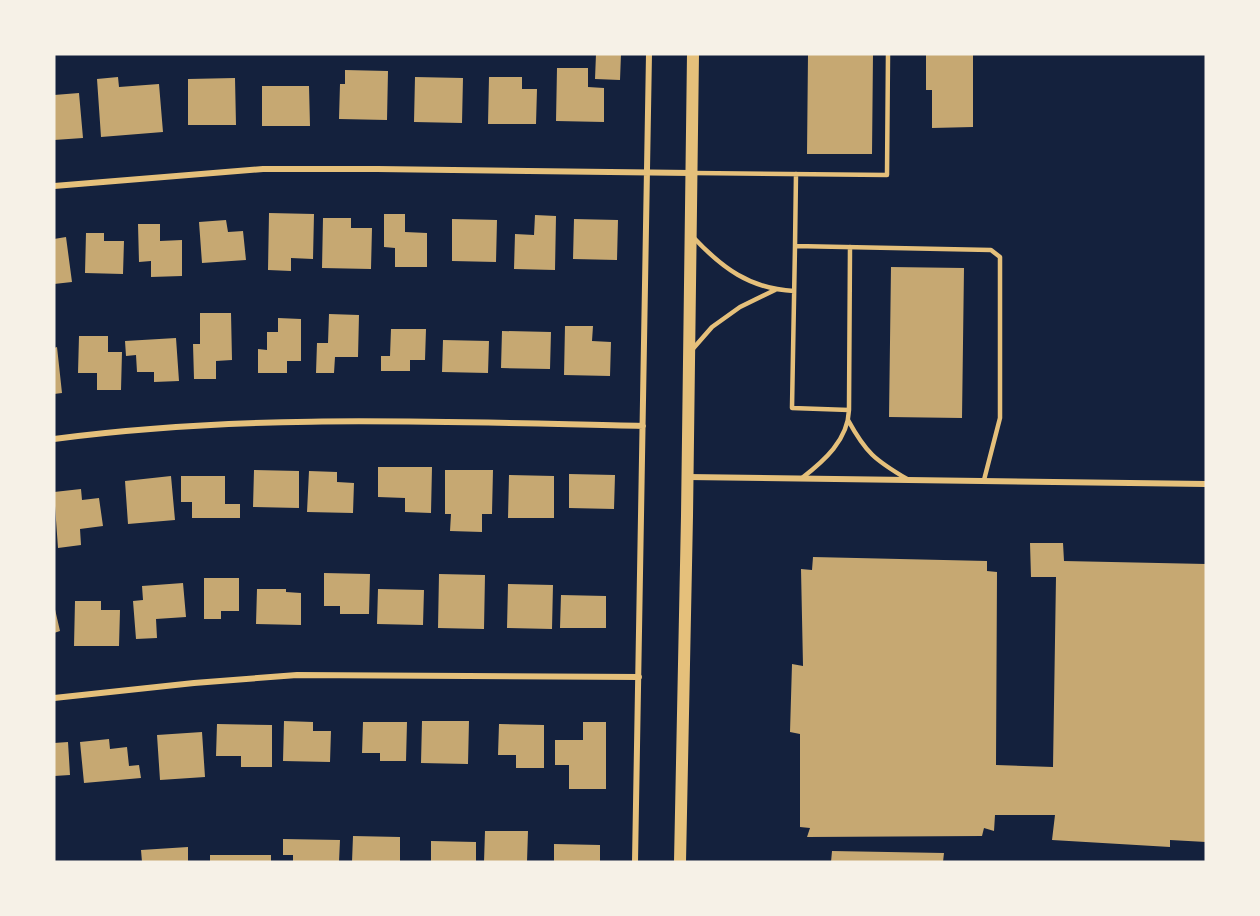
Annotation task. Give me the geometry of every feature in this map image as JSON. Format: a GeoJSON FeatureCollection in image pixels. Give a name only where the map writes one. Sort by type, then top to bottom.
{"type":"FeatureCollection","features":[{"type":"Feature","properties":{"kind":"main road"},"geometry":{"type":"LineString","coordinates":[[680,862],[693,54]]}},
{"type":"Feature","properties":{"kind":"street"},"geometry":{"type":"LineString","coordinates":[[636,862],[649,54]]}},
{"type":"Feature","properties":{"kind":"street"},"geometry":{"type":"LineString","coordinates":[[54,186],[263,169],[691,172]]}},
{"type":"Feature","properties":{"kind":"street"},"geometry":{"type":"LineString","coordinates":[[54,439],[105,432],[192,425],[342,420],[643,426]]}},
{"type":"Feature","properties":{"kind":"street"},"geometry":{"type":"LineString","coordinates":[[687,477],[1206,484]]}},
{"type":"Feature","properties":{"kind":"street"},"geometry":{"type":"LineString","coordinates":[[54,698],[194,682],[297,675],[639,677]]}},
{"type":"Feature","properties":{"kind":"lane"},"geometry":{"type":"LineString","coordinates":[[691,172],[887,175],[888,54]]}},
{"type":"Feature","properties":{"kind":"lane"},"geometry":{"type":"LineString","coordinates":[[796,174],[792,408],[849,410]]}},
{"type":"Feature","properties":{"kind":"lane"},"geometry":{"type":"LineString","coordinates":[[690,234],[713,259],[741,278],[775,290],[794,291]]}},
{"type":"Feature","properties":{"kind":"lane"},"geometry":{"type":"LineString","coordinates":[[795,246],[991,250],[1000,257],[1000,418],[984,480]]}},
{"type":"Feature","properties":{"kind":"lane"},"geometry":{"type":"LineString","coordinates":[[802,478],[823,461],[839,441],[848,420],[850,247]]}},
{"type":"Feature","properties":{"kind":"lane"},"geometry":{"type":"LineString","coordinates":[[689,353],[712,327],[740,307],[775,290]]}},
{"type":"Feature","properties":{"kind":"lane"},"geometry":{"type":"LineString","coordinates":[[848,420],[861,443],[879,463],[907,479]]}},
{"type":"Feature","properties":{"kind":"building"},"geometry":{"type":"Polygon","coordinates":[[[596,54],[621,54],[620,80],[595,79],[596,54]]]}},
{"type":"Feature","properties":{"kind":"building"},"geometry":{"type":"Polygon","coordinates":[[[808,54],[873,54],[872,154],[807,154],[808,54]]]}},
{"type":"Feature","properties":{"kind":"building"},"geometry":{"type":"Polygon","coordinates":[[[926,54],[973,54],[973,127],[932,128],[932,90],[926,90],[926,54]]]}},
{"type":"Feature","properties":{"kind":"building"},"geometry":{"type":"Polygon","coordinates":[[[557,68],[588,68],[588,87],[604,88],[604,122],[556,121],[557,68]]]}},
{"type":"Feature","properties":{"kind":"building"},"geometry":{"type":"Polygon","coordinates":[[[345,70],[388,71],[387,120],[339,119],[340,84],[345,84],[345,70]]]}},
{"type":"Feature","properties":{"kind":"building"},"geometry":{"type":"Polygon","coordinates":[[[118,77],[119,87],[159,84],[163,132],[101,137],[97,79],[118,77]]]}},
{"type":"Feature","properties":{"kind":"building"},"geometry":{"type":"Polygon","coordinates":[[[415,77],[463,78],[462,123],[414,122],[415,77]]]}},
{"type":"Feature","properties":{"kind":"building"},"geometry":{"type":"Polygon","coordinates":[[[489,77],[522,77],[522,89],[537,89],[536,124],[488,124],[489,77]]]}},
{"type":"Feature","properties":{"kind":"building"},"geometry":{"type":"Polygon","coordinates":[[[235,78],[236,125],[188,125],[188,79],[235,78]]]}},
{"type":"Feature","properties":{"kind":"building"},"geometry":{"type":"Polygon","coordinates":[[[262,86],[309,86],[310,126],[262,126],[262,86]]]}},
{"type":"Feature","properties":{"kind":"building"},"geometry":{"type":"Polygon","coordinates":[[[79,93],[83,138],[54,140],[54,95],[79,93]]]}},
{"type":"Feature","properties":{"kind":"building"},"geometry":{"type":"Polygon","coordinates":[[[269,213],[314,214],[313,259],[291,258],[291,271],[268,270],[269,213]]]}},
{"type":"Feature","properties":{"kind":"building"},"geometry":{"type":"Polygon","coordinates":[[[384,214],[405,214],[405,232],[427,233],[427,267],[395,267],[395,248],[384,247],[384,214]]]}},
{"type":"Feature","properties":{"kind":"building"},"geometry":{"type":"Polygon","coordinates":[[[535,215],[556,216],[555,270],[514,269],[515,234],[534,235],[535,215]]]}},
{"type":"Feature","properties":{"kind":"building"},"geometry":{"type":"Polygon","coordinates":[[[323,218],[351,218],[351,228],[372,228],[371,269],[322,268],[323,218]]]}},
{"type":"Feature","properties":{"kind":"building"},"geometry":{"type":"Polygon","coordinates":[[[452,219],[497,220],[496,262],[452,261],[452,219]]]}},
{"type":"Feature","properties":{"kind":"building"},"geometry":{"type":"Polygon","coordinates":[[[574,219],[618,220],[617,260],[573,259],[574,219]]]}},
{"type":"Feature","properties":{"kind":"building"},"geometry":{"type":"Polygon","coordinates":[[[226,220],[228,232],[243,231],[246,260],[202,263],[199,222],[226,220]]]}},
{"type":"Feature","properties":{"kind":"building"},"geometry":{"type":"Polygon","coordinates":[[[138,224],[160,224],[160,241],[182,240],[182,276],[151,277],[151,261],[139,262],[138,224]]]}},
{"type":"Feature","properties":{"kind":"building"},"geometry":{"type":"Polygon","coordinates":[[[86,233],[104,233],[104,241],[124,241],[123,274],[85,273],[86,233]]]}},
{"type":"Feature","properties":{"kind":"building"},"geometry":{"type":"Polygon","coordinates":[[[66,237],[72,282],[54,284],[54,239],[66,237]]]}},
{"type":"Feature","properties":{"kind":"building"},"geometry":{"type":"Polygon","coordinates":[[[891,267],[964,268],[962,418],[889,417],[891,267]]]}},
{"type":"Feature","properties":{"kind":"building"},"geometry":{"type":"Polygon","coordinates":[[[200,313],[231,313],[232,360],[216,361],[216,379],[194,379],[193,344],[200,344],[200,313]]]}},
{"type":"Feature","properties":{"kind":"building"},"geometry":{"type":"Polygon","coordinates":[[[329,314],[359,315],[358,357],[335,357],[334,373],[316,373],[317,343],[328,343],[329,314]]]}},
{"type":"Feature","properties":{"kind":"building"},"geometry":{"type":"Polygon","coordinates":[[[278,318],[301,319],[301,361],[287,361],[287,373],[258,373],[258,349],[267,350],[267,332],[278,332],[278,318]]]}},
{"type":"Feature","properties":{"kind":"building"},"geometry":{"type":"Polygon","coordinates":[[[565,326],[593,326],[592,341],[611,342],[610,376],[564,375],[565,326]]]}},
{"type":"Feature","properties":{"kind":"building"},"geometry":{"type":"Polygon","coordinates":[[[391,329],[426,329],[425,360],[410,360],[410,371],[381,371],[381,356],[390,356],[391,329]]]}},
{"type":"Feature","properties":{"kind":"building"},"geometry":{"type":"Polygon","coordinates":[[[502,331],[551,332],[550,369],[501,368],[502,331]]]}},
{"type":"Feature","properties":{"kind":"building"},"geometry":{"type":"Polygon","coordinates":[[[79,336],[108,336],[108,352],[122,352],[121,390],[97,390],[97,373],[78,373],[79,336]]]}},
{"type":"Feature","properties":{"kind":"building"},"geometry":{"type":"Polygon","coordinates":[[[176,338],[179,381],[154,382],[154,372],[137,372],[136,355],[126,356],[125,341],[176,338]]]}},
{"type":"Feature","properties":{"kind":"building"},"geometry":{"type":"Polygon","coordinates":[[[443,340],[489,341],[488,373],[442,372],[443,340]]]}},
{"type":"Feature","properties":{"kind":"building"},"geometry":{"type":"Polygon","coordinates":[[[57,347],[62,393],[54,394],[54,348],[57,347]]]}},
{"type":"Feature","properties":{"kind":"building"},"geometry":{"type":"Polygon","coordinates":[[[378,467],[432,467],[431,513],[405,512],[405,498],[378,497],[378,467]]]}},
{"type":"Feature","properties":{"kind":"building"},"geometry":{"type":"Polygon","coordinates":[[[254,470],[299,471],[299,508],[253,507],[254,470]]]}},
{"type":"Feature","properties":{"kind":"building"},"geometry":{"type":"Polygon","coordinates":[[[445,470],[493,470],[492,514],[482,514],[482,532],[450,531],[451,514],[445,514],[445,470]]]}},
{"type":"Feature","properties":{"kind":"building"},"geometry":{"type":"Polygon","coordinates":[[[309,471],[337,472],[337,482],[354,483],[353,513],[307,512],[309,471]]]}},
{"type":"Feature","properties":{"kind":"building"},"geometry":{"type":"Polygon","coordinates":[[[569,474],[615,475],[614,509],[569,508],[569,474]]]}},
{"type":"Feature","properties":{"kind":"building"},"geometry":{"type":"Polygon","coordinates":[[[509,475],[554,476],[554,518],[508,518],[509,475]]]}},
{"type":"Feature","properties":{"kind":"building"},"geometry":{"type":"Polygon","coordinates":[[[171,476],[175,520],[128,524],[125,481],[171,476]]]}},
{"type":"Feature","properties":{"kind":"building"},"geometry":{"type":"Polygon","coordinates":[[[181,476],[225,476],[225,504],[240,504],[240,518],[192,518],[192,502],[181,502],[181,476]]]}},
{"type":"Feature","properties":{"kind":"building"},"geometry":{"type":"Polygon","coordinates":[[[81,489],[82,500],[99,498],[103,526],[80,529],[81,545],[58,548],[54,492],[81,489]]]}},
{"type":"Feature","properties":{"kind":"building"},"geometry":{"type":"Polygon","coordinates":[[[1030,543],[1063,543],[1064,561],[1206,564],[1206,842],[1170,840],[1170,847],[1052,840],[1055,815],[995,815],[994,831],[984,828],[982,836],[807,837],[810,828],[800,827],[800,734],[790,732],[792,664],[803,666],[801,569],[812,570],[813,557],[987,561],[987,571],[997,572],[996,765],[1053,767],[1056,577],[1031,577],[1030,543]]]}},
{"type":"Feature","properties":{"kind":"building"},"geometry":{"type":"Polygon","coordinates":[[[324,573],[370,574],[369,614],[340,614],[340,606],[324,606],[324,573]]]}},
{"type":"Feature","properties":{"kind":"building"},"geometry":{"type":"Polygon","coordinates":[[[439,574],[485,575],[484,629],[438,628],[439,574]]]}},
{"type":"Feature","properties":{"kind":"building"},"geometry":{"type":"Polygon","coordinates":[[[204,578],[239,578],[239,611],[221,611],[221,619],[204,619],[204,578]]]}},
{"type":"Feature","properties":{"kind":"building"},"geometry":{"type":"Polygon","coordinates":[[[183,583],[186,617],[156,619],[157,638],[136,639],[133,601],[143,600],[142,586],[183,583]]]}},
{"type":"Feature","properties":{"kind":"building"},"geometry":{"type":"Polygon","coordinates":[[[508,584],[553,585],[552,629],[507,628],[508,584]]]}},
{"type":"Feature","properties":{"kind":"building"},"geometry":{"type":"Polygon","coordinates":[[[257,589],[286,589],[286,592],[301,593],[301,625],[256,624],[257,589]]]}},
{"type":"Feature","properties":{"kind":"building"},"geometry":{"type":"Polygon","coordinates":[[[378,589],[424,590],[423,625],[377,624],[378,589]]]}},
{"type":"Feature","properties":{"kind":"building"},"geometry":{"type":"Polygon","coordinates":[[[561,595],[606,596],[606,628],[560,628],[561,595]]]}},
{"type":"Feature","properties":{"kind":"building"},"geometry":{"type":"Polygon","coordinates":[[[75,601],[101,601],[101,610],[120,610],[119,646],[74,646],[75,601]]]}},
{"type":"Feature","properties":{"kind":"building"},"geometry":{"type":"Polygon","coordinates":[[[54,605],[60,631],[54,633],[54,605]]]}},
{"type":"Feature","properties":{"kind":"building"},"geometry":{"type":"Polygon","coordinates":[[[284,721],[313,722],[313,731],[331,731],[330,762],[283,761],[284,721]]]}},
{"type":"Feature","properties":{"kind":"building"},"geometry":{"type":"Polygon","coordinates":[[[422,721],[469,721],[468,764],[421,763],[422,721]]]}},
{"type":"Feature","properties":{"kind":"building"},"geometry":{"type":"Polygon","coordinates":[[[363,722],[407,722],[406,761],[380,761],[380,753],[362,753],[363,722]]]}},
{"type":"Feature","properties":{"kind":"building"},"geometry":{"type":"Polygon","coordinates":[[[583,722],[606,722],[606,789],[569,789],[569,765],[555,765],[555,740],[583,740],[583,722]]]}},
{"type":"Feature","properties":{"kind":"building"},"geometry":{"type":"Polygon","coordinates":[[[217,724],[272,725],[272,767],[241,767],[241,756],[216,756],[217,724]]]}},
{"type":"Feature","properties":{"kind":"building"},"geometry":{"type":"Polygon","coordinates":[[[499,724],[544,725],[544,768],[516,768],[516,755],[498,755],[499,724]]]}},
{"type":"Feature","properties":{"kind":"building"},"geometry":{"type":"Polygon","coordinates":[[[202,732],[205,777],[160,780],[157,735],[202,732]]]}},
{"type":"Feature","properties":{"kind":"building"},"geometry":{"type":"Polygon","coordinates":[[[109,739],[110,749],[127,747],[129,766],[139,765],[141,778],[84,783],[80,742],[109,739]]]}},
{"type":"Feature","properties":{"kind":"building"},"geometry":{"type":"Polygon","coordinates":[[[68,742],[70,775],[54,776],[54,743],[68,742]]]}},
{"type":"Feature","properties":{"kind":"building"},"geometry":{"type":"Polygon","coordinates":[[[485,831],[528,831],[527,862],[484,862],[485,831]]]}},
{"type":"Feature","properties":{"kind":"building"},"geometry":{"type":"Polygon","coordinates":[[[353,836],[400,837],[400,862],[352,862],[353,836]]]}},
{"type":"Feature","properties":{"kind":"building"},"geometry":{"type":"Polygon","coordinates":[[[283,839],[340,840],[339,862],[293,862],[293,855],[283,855],[283,839]]]}},
{"type":"Feature","properties":{"kind":"building"},"geometry":{"type":"Polygon","coordinates":[[[431,841],[476,842],[476,862],[431,862],[431,841]]]}},
{"type":"Feature","properties":{"kind":"building"},"geometry":{"type":"Polygon","coordinates":[[[554,844],[600,845],[600,862],[554,862],[554,844]]]}},
{"type":"Feature","properties":{"kind":"building"},"geometry":{"type":"Polygon","coordinates":[[[188,847],[188,862],[142,862],[141,850],[188,847]]]}},
{"type":"Feature","properties":{"kind":"building"},"geometry":{"type":"Polygon","coordinates":[[[832,851],[944,853],[943,862],[831,862],[832,851]]]}},
{"type":"Feature","properties":{"kind":"building"},"geometry":{"type":"Polygon","coordinates":[[[210,855],[271,855],[271,862],[210,862],[210,855]]]}}]}
